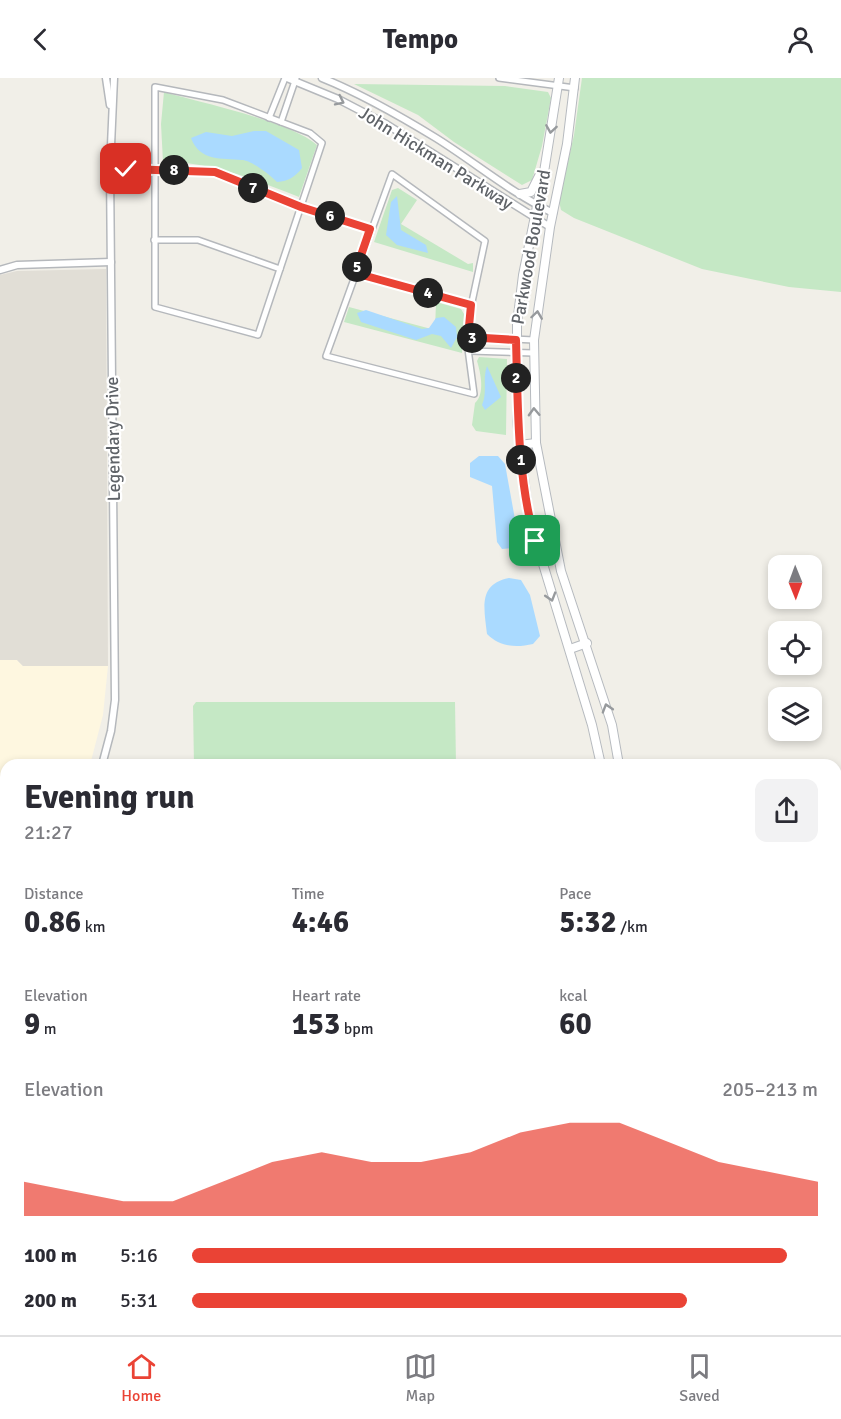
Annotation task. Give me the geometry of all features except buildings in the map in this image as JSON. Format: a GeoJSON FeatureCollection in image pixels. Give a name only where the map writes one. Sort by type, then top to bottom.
{"type":"FeatureCollection","features":[{"type":"Feature","properties":{"kind":"main road","name":"Parkwood Boulevard"},"geometry":{"type":"LineString","coordinates":[[575,78],[560,191],[550,227],[534,340],[536,443],[556,549],[612,725],[618,759]]}},
{"type":"Feature","properties":{"kind":"main road","name":"Parkwood Boulevard"},"geometry":{"type":"LineString","coordinates":[[558,82],[546,161],[523,275],[516,340],[519,445],[529,518],[555,612],[570,649],[600,759]]}},
{"type":"Feature","properties":{"kind":"main road"},"geometry":{"type":"LineString","coordinates":[[520,194],[534,189],[546,161]]}},
{"type":"Feature","properties":{"kind":"main road"},"geometry":{"type":"LineString","coordinates":[[519,445],[536,443]]}},
{"type":"Feature","properties":{"kind":"main road"},"geometry":{"type":"LineString","coordinates":[[539,553],[556,549]]}},
{"type":"Feature","properties":{"kind":"main road"},"geometry":{"type":"LineString","coordinates":[[570,649],[587,643]]}},
{"type":"Feature","properties":{"kind":"street","name":"Legendary Drive"},"geometry":{"type":"LineString","coordinates":[[106,78],[111,111]]}},
{"type":"Feature","properties":{"kind":"street","name":"Legendary Drive"},"geometry":{"type":"LineString","coordinates":[[104,759],[111,731],[115,700],[110,168],[114,78]]}},
{"type":"Feature","properties":{"kind":"street","name":"John Hickman Parkway"},"geometry":{"type":"LineString","coordinates":[[286,78],[295,80],[386,124],[550,227]]}},
{"type":"Feature","properties":{"kind":"street"},"geometry":{"type":"LineString","coordinates":[[269,118],[286,78]]}},
{"type":"Feature","properties":{"kind":"street","name":"John Hickman Parkway"},"geometry":{"type":"LineString","coordinates":[[322,78],[368,99],[437,139],[553,213]]}},
{"type":"Feature","properties":{"kind":"street"},"geometry":{"type":"LineString","coordinates":[[499,78],[558,82],[575,88]]}},
{"type":"Feature","properties":{"kind":"street"},"geometry":{"type":"LineString","coordinates":[[281,122],[295,80]]}},
{"type":"Feature","properties":{"kind":"street"},"geometry":{"type":"LineString","coordinates":[[154,87],[224,100],[269,118],[310,133],[322,143],[258,334],[154,307],[154,87]]}},
{"type":"Feature","properties":{"kind":"street"},"geometry":{"type":"LineString","coordinates":[[110,168],[215,172],[301,207],[370,229]]}},
{"type":"Feature","properties":{"kind":"street"},"geometry":{"type":"LineString","coordinates":[[392,174],[485,241],[471,305],[468,337],[474,394],[326,356],[370,229],[392,174]]}},
{"type":"Feature","properties":{"kind":"street"},"geometry":{"type":"LineString","coordinates":[[154,240],[198,240],[280,269]]}},
{"type":"Feature","properties":{"kind":"street"},"geometry":{"type":"LineString","coordinates":[[0,270],[17,265],[111,262]]}},
{"type":"Feature","properties":{"kind":"street"},"geometry":{"type":"LineString","coordinates":[[355,273],[471,305]]}},
{"type":"Feature","properties":{"kind":"street"},"geometry":{"type":"LineString","coordinates":[[468,337],[534,340]]}},
{"type":"Feature","properties":{"kind":"street"},"geometry":{"type":"LineString","coordinates":[[470,351],[534,353]]}},
{"type":"Feature","properties":{"kind":"shaded area"},"geometry":{"type":"Polygon","coordinates":[[[106,269],[108,666],[23,666],[17,660],[0,660],[0,275],[17,271],[106,269]]]}},
{"type":"Feature","properties":{"kind":"shaded area"},"geometry":{"type":"Polygon","coordinates":[[[0,660],[17,660],[23,666],[108,666],[103,715],[92,759],[0,759],[0,660]]]}},
{"type":"Feature","properties":{"kind":"green space"},"geometry":{"type":"Polygon","coordinates":[[[582,78],[841,78],[841,292],[789,287],[702,269],[574,218],[561,210],[559,201],[574,135],[582,78]]]}},
{"type":"Feature","properties":{"kind":"green space"},"geometry":{"type":"Polygon","coordinates":[[[354,84],[505,86],[548,92],[551,98],[542,146],[532,180],[522,185],[454,142],[418,115],[354,84]]]}},
{"type":"Feature","properties":{"kind":"green space"},"geometry":{"type":"Polygon","coordinates":[[[164,92],[222,107],[287,128],[317,145],[299,197],[216,168],[163,162],[161,124],[164,92]]]}},
{"type":"Feature","properties":{"kind":"green space"},"geometry":{"type":"Polygon","coordinates":[[[398,188],[417,200],[401,224],[468,264],[473,263],[473,272],[374,242],[392,190],[398,188]]]}},
{"type":"Feature","properties":{"kind":"green space"},"geometry":{"type":"Polygon","coordinates":[[[436,302],[461,309],[464,314],[462,353],[344,322],[349,307],[435,330],[436,302]]]}},
{"type":"Feature","properties":{"kind":"green space"},"geometry":{"type":"Polygon","coordinates":[[[479,357],[507,359],[506,435],[476,431],[472,425],[475,403],[481,389],[477,361],[479,357]]]}},
{"type":"Feature","properties":{"kind":"green space"},"geometry":{"type":"Polygon","coordinates":[[[196,702],[455,702],[456,759],[194,759],[193,706],[196,702]]]}},
{"type":"Feature","properties":{"kind":"water"},"geometry":{"type":"Polygon","coordinates":[[[266,131],[299,150],[302,168],[288,180],[277,182],[246,161],[206,155],[195,146],[191,138],[206,132],[232,136],[266,131]]]}},
{"type":"Feature","properties":{"kind":"water"},"geometry":{"type":"Polygon","coordinates":[[[397,196],[401,230],[426,245],[428,253],[397,245],[386,235],[391,202],[397,196]]]}},
{"type":"Feature","properties":{"kind":"water"},"geometry":{"type":"Polygon","coordinates":[[[366,310],[422,329],[429,328],[436,318],[444,317],[456,327],[457,337],[451,348],[441,336],[432,334],[416,340],[361,322],[357,313],[366,310]]]}},
{"type":"Feature","properties":{"kind":"water"},"geometry":{"type":"Polygon","coordinates":[[[487,366],[501,397],[485,410],[482,405],[487,366]]]}},
{"type":"Feature","properties":{"kind":"water"},"geometry":{"type":"Polygon","coordinates":[[[479,456],[498,456],[505,464],[518,536],[514,548],[502,549],[497,542],[492,486],[470,477],[470,463],[479,456]]]}},
{"type":"Feature","properties":{"kind":"water"},"geometry":{"type":"Polygon","coordinates":[[[509,578],[521,580],[530,595],[540,636],[533,644],[520,646],[503,644],[487,634],[485,599],[492,586],[509,578]]]}},
{"type":"Feature","properties":{"kind":"route"},"geometry":{"type":"LineString","coordinates":[[126,169],[215,172],[301,207],[370,229],[355,273],[471,305],[468,316],[468,337],[516,340],[519,445],[529,518],[535,541]]}}]}
